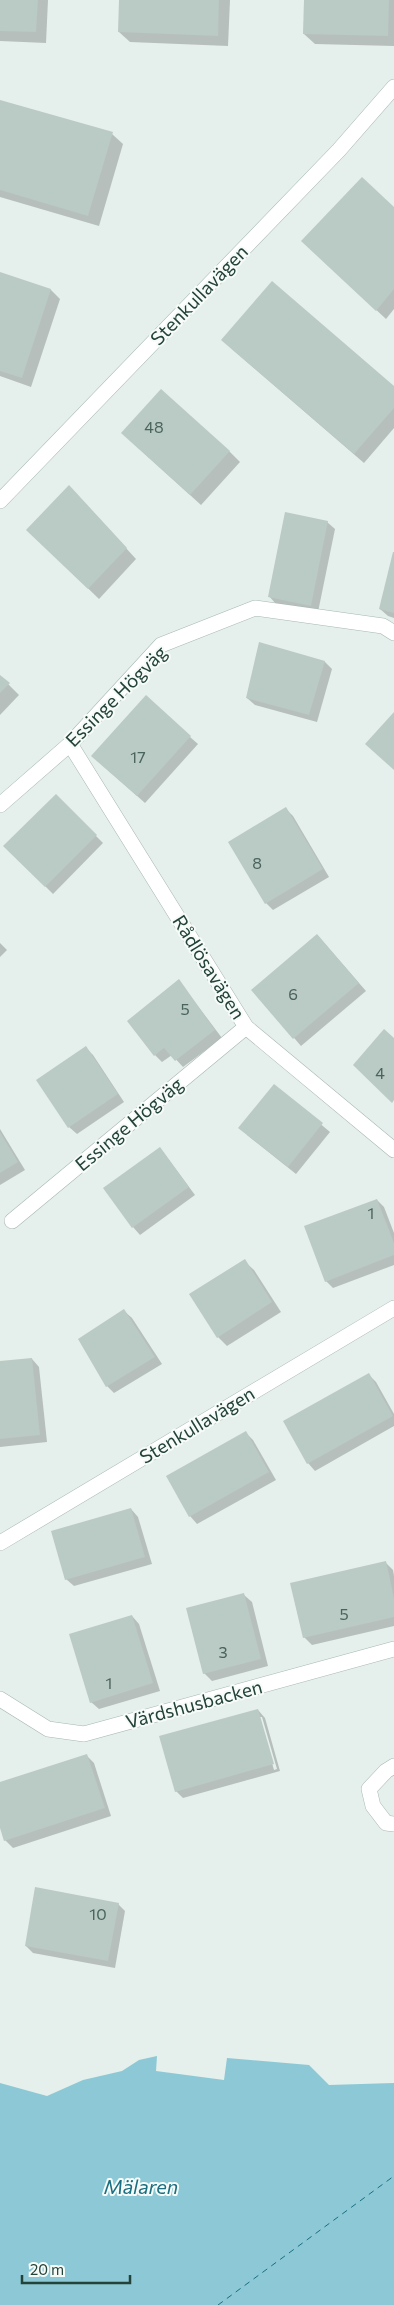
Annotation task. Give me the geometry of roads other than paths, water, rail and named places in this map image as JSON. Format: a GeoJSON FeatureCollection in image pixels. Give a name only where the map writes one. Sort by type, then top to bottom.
{"type":"FeatureCollection","features":[{"type":"Feature","properties":{"kind":"street","name":"Stenkullavägen"},"geometry":{"type":"LineString","coordinates":[[0,501],[339,150],[394,86]]}},
{"type":"Feature","properties":{"kind":"street","name":"Essinge Högväg"},"geometry":{"type":"LineString","coordinates":[[0,805],[70,744],[161,646],[255,608],[383,626],[394,633]]}},
{"type":"Feature","properties":{"kind":"street","name":"Rådlösavägen"},"geometry":{"type":"LineString","coordinates":[[70,744],[246,1027],[394,1150]]}},
{"type":"Feature","properties":{"kind":"street","name":"Essinge Högväg"},"geometry":{"type":"LineString","coordinates":[[12,1221],[246,1027]]}},
{"type":"Feature","properties":{"kind":"street","name":"Stenkullavägen"},"geometry":{"type":"LineString","coordinates":[[0,1543],[394,1308]]}},
{"type":"Feature","properties":{"kind":"street","name":"Värdshusbacken"},"geometry":{"type":"LineString","coordinates":[[0,1698],[48,1728],[84,1734],[394,1649]]}},
{"type":"Feature","properties":{"kind":"street"},"geometry":{"type":"LineString","coordinates":[[394,1766],[386,1771],[369,1789],[373,1806],[386,1823],[394,1824]]}},
{"type":"Feature","properties":{"kind":"water","name":"Mälaren"},"geometry":{"type":"Polygon","coordinates":[[[157,2056],[156,2071],[224,2080],[227,2058],[309,2065],[329,2085],[394,2083],[394,2305],[0,2305],[0,2083],[47,2096],[83,2080],[122,2071],[139,2060],[157,2056]]]}}]}
